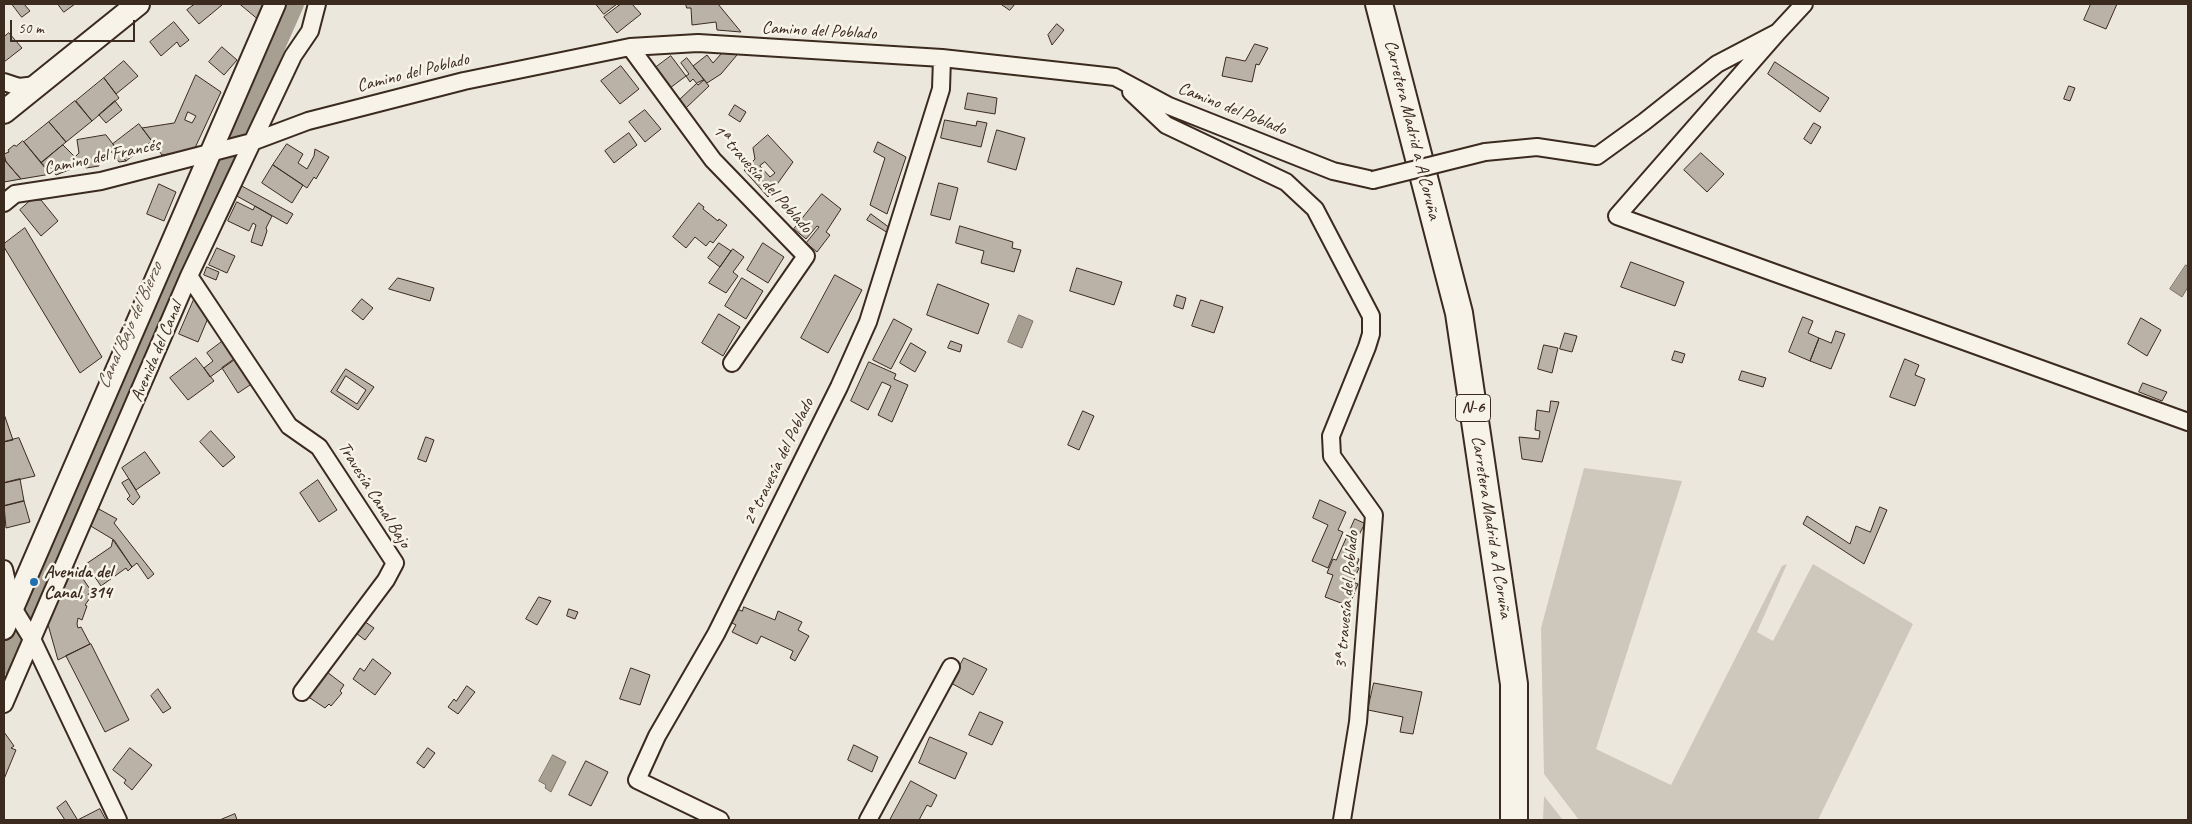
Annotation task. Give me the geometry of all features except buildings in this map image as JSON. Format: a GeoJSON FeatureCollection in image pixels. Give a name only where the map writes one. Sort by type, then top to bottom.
{"type":"FeatureCollection","features":[{"type":"Feature","properties":{"kind":"highway","name":"Carretera Madrid a A Coruña"},"geometry":{"type":"LineString","coordinates":[[1379,4],[1458,313],[1514,684],[1514,820]]}},
{"type":"Feature","properties":{"kind":"main road"},"geometry":{"type":"LineString","coordinates":[[4,112],[138,4]]}},
{"type":"Feature","properties":{"kind":"street","name":"Avenida del Canal"},"geometry":{"type":"LineString","coordinates":[[4,630],[275,4]]}},
{"type":"Feature","properties":{"kind":"street","name":"Avenida del Canal"},"geometry":{"type":"LineString","coordinates":[[4,704],[189,276],[293,56],[310,31],[318,4]]}},
{"type":"Feature","properties":{"kind":"street"},"geometry":{"type":"LineString","coordinates":[[1804,4],[1616,216],[2188,422]]}},
{"type":"Feature","properties":{"kind":"street","name":"Camino del Poblado"},"geometry":{"type":"LineString","coordinates":[[210,153],[252,142],[308,120],[464,81],[630,47],[698,44],[942,58],[1115,77],[1187,113],[1333,171],[1373,180],[1485,152],[1537,148],[1596,156],[1644,122],[1717,64],[1778,32]]}},
{"type":"Feature","properties":{"kind":"street","name":"1ª travesía del Poblado"},"geometry":{"type":"LineString","coordinates":[[630,47],[713,160],[806,256],[732,363]]}},
{"type":"Feature","properties":{"kind":"street","name":"2ª travesía del Poblado"},"geometry":{"type":"LineString","coordinates":[[720,820],[638,780],[657,736],[716,634],[839,387],[868,322],[941,89],[942,58]]}},
{"type":"Feature","properties":{"kind":"street","name":"3ª travesía del Poblado"},"geometry":{"type":"LineString","coordinates":[[1115,77],[1166,125],[1286,182],[1294,189],[1314,209],[1371,316],[1371,334],[1367,347],[1331,436],[1332,456],[1374,515],[1358,722],[1342,820]]}},
{"type":"Feature","properties":{"kind":"street"},"geometry":{"type":"LineString","coordinates":[[4,82],[19,87],[36,85]]}},
{"type":"Feature","properties":{"kind":"street","name":"Camino del Francés"},"geometry":{"type":"LineString","coordinates":[[4,203],[15,194],[101,181],[210,153]]}},
{"type":"Feature","properties":{"kind":"street","name":"Travesía Canal Bajo"},"geometry":{"type":"LineString","coordinates":[[189,276],[289,426],[319,447],[394,563],[386,580],[302,692]]}},
{"type":"Feature","properties":{"kind":"street"},"geometry":{"type":"LineString","coordinates":[[4,569],[13,608],[32,639],[118,820]]}},
{"type":"Feature","properties":{"kind":"street"},"geometry":{"type":"LineString","coordinates":[[868,820],[951,667]]}},
{"type":"Feature","properties":{"kind":"shaded area"},"geometry":{"type":"Polygon","coordinates":[[[2186,265],[2188,267],[2188,287],[2182,297],[2170,289],[2186,265]]]}},
{"type":"Feature","properties":{"kind":"shaded area"},"geometry":{"type":"Polygon","coordinates":[[[1019,315],[1033,321],[1022,348],[1008,342],[1019,315]]]}},
{"type":"Feature","properties":{"kind":"shaded area"},"geometry":{"type":"Polygon","coordinates":[[[1584,468],[1682,481],[1596,749],[1671,785],[1782,566],[1787,564],[1757,632],[1773,641],[1813,564],[1913,624],[1818,820],[1579,820],[1544,774],[1541,628],[1584,468]]]}},
{"type":"Feature","properties":{"kind":"shaded area"},"geometry":{"type":"Polygon","coordinates":[[[553,755],[566,762],[551,792],[545,788],[546,785],[539,781],[553,755]]]}},
{"type":"Feature","properties":{"kind":"shaded area"},"geometry":{"type":"Polygon","coordinates":[[[1544,796],[1563,820],[1543,820],[1544,796]]]}},
{"type":"Feature","properties":{"kind":"waterway","name":"Canal Bajo del Bierzo"},"geometry":{"type":"LineString","coordinates":[[4,665],[295,4]]}},
{"type":"Feature","properties":{"kind":"place","name":"Avenida del Canal, 314"},"geometry":{"type":"Point","coordinates":[34,582]}}]}
